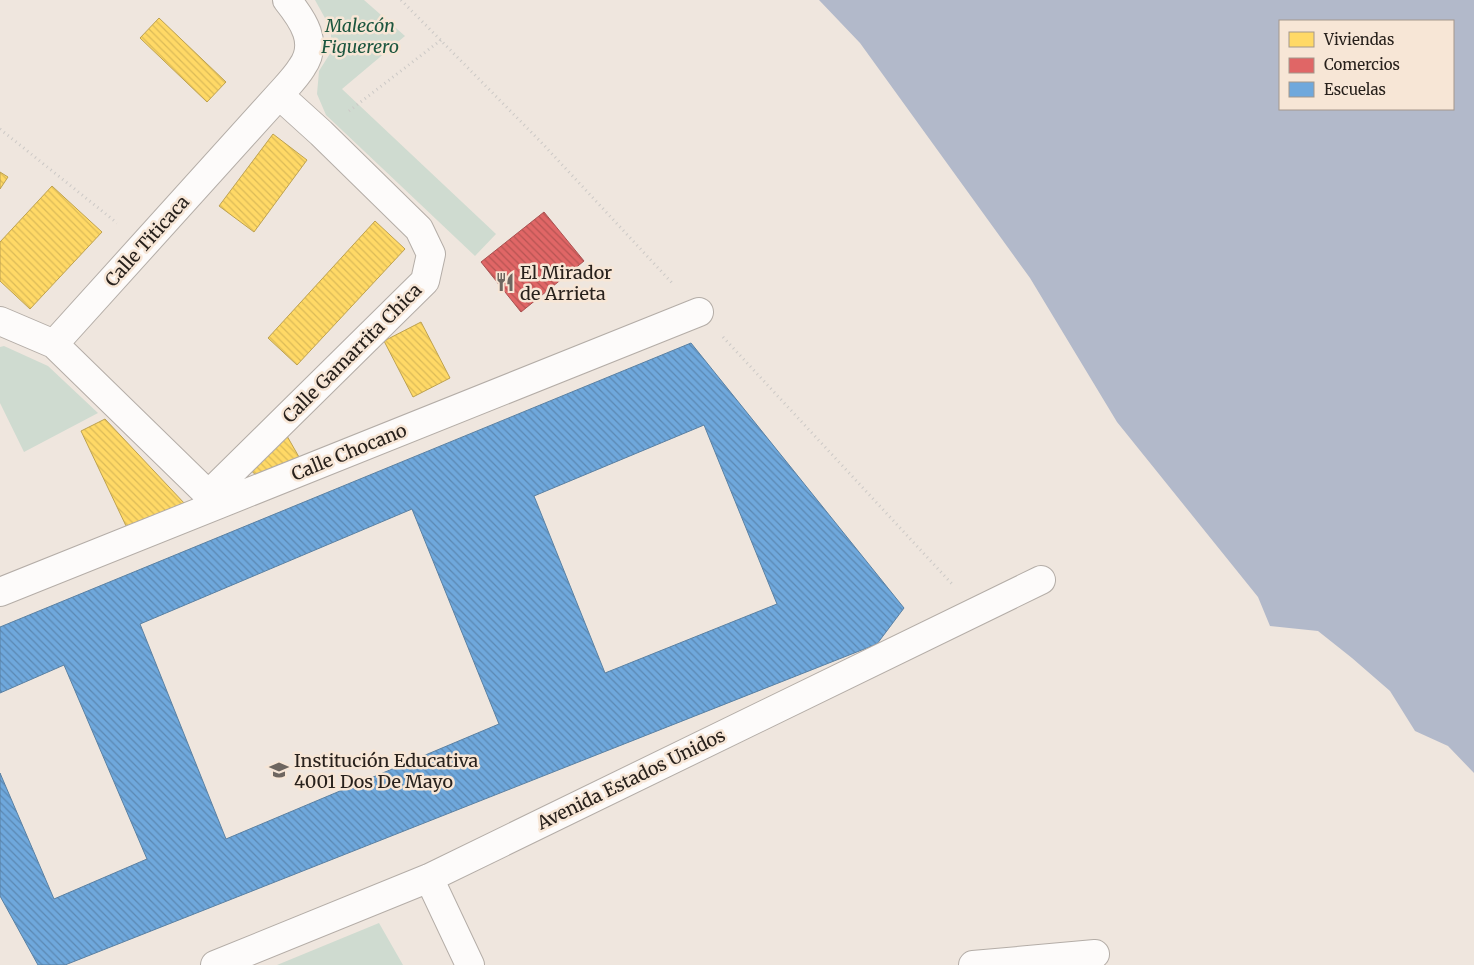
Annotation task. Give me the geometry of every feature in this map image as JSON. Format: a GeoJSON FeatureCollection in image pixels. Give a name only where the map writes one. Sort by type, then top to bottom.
{"type":"FeatureCollection","features":[{"type":"Feature","properties":{"kind":"street","name":"Calle Titicaca"},"geometry":{"type":"LineString","coordinates":[[54,344],[303,66],[310,44],[304,23],[287,0]]}},
{"type":"Feature","properties":{"kind":"street","name":"Calle Gamarrita Chica"},"geometry":{"type":"LineString","coordinates":[[214,499],[424,281],[431,254],[419,229],[321,133],[279,95]]}},
{"type":"Feature","properties":{"kind":"street","name":"Calle Chocano"},"geometry":{"type":"LineString","coordinates":[[0,592],[214,499],[699,312]]}},
{"type":"Feature","properties":{"kind":"street"},"geometry":{"type":"LineString","coordinates":[[0,321],[54,344],[214,499]]}},
{"type":"Feature","properties":{"kind":"street","name":"Avenida Estados Unidos"},"geometry":{"type":"LineString","coordinates":[[215,965],[430,878],[1041,580]]}},
{"type":"Feature","properties":{"kind":"street"},"geometry":{"type":"LineString","coordinates":[[430,878],[470,965]]}},
{"type":"Feature","properties":{"kind":"street"},"geometry":{"type":"LineString","coordinates":[[973,965],[1096,954]]}},
{"type":"Feature","properties":{"kind":"path"},"geometry":{"type":"LineString","coordinates":[[321,133],[441,40]]}},
{"type":"Feature","properties":{"kind":"path"},"geometry":{"type":"LineString","coordinates":[[0,129],[144,244]]}},
{"type":"Feature","properties":{"kind":"green space","name":"Malecón Figuerero"},"geometry":{"type":"Polygon","coordinates":[[[315,0],[364,0],[405,36],[342,89],[496,234],[475,256],[326,115],[317,94],[319,71],[331,52],[331,29],[315,0]]]}},
{"type":"Feature","properties":{"kind":"green space"},"geometry":{"type":"Polygon","coordinates":[[[4,346],[48,366],[98,413],[24,452],[0,403],[0,347],[4,346]]]}},
{"type":"Feature","properties":{"kind":"green space"},"geometry":{"type":"Polygon","coordinates":[[[379,923],[403,965],[277,965],[379,923]]]}},
{"type":"Feature","properties":{"kind":"water"},"geometry":{"type":"Polygon","coordinates":[[[819,0],[1474,0],[1474,773],[1448,746],[1415,731],[1390,691],[1318,631],[1270,626],[1258,597],[1117,422],[1030,278],[860,43],[819,0]]]}},
{"type":"Feature","properties":{"kind":"building: Viviendas"},"geometry":{"type":"Polygon","coordinates":[[[159,18],[226,82],[207,102],[140,38],[159,18]]]}},
{"type":"Feature","properties":{"kind":"building: Viviendas"},"geometry":{"type":"Polygon","coordinates":[[[273,134],[307,160],[254,232],[219,206],[273,134]]]}},
{"type":"Feature","properties":{"kind":"building: Viviendas"},"geometry":{"type":"Polygon","coordinates":[[[0,172],[8,177],[0,189],[0,172]]]}},
{"type":"Feature","properties":{"kind":"building: Viviendas"},"geometry":{"type":"Polygon","coordinates":[[[52,186],[102,232],[30,309],[0,281],[0,242],[52,186]]]}},
{"type":"Feature","properties":{"kind":"building: Viviendas"},"geometry":{"type":"Polygon","coordinates":[[[375,221],[405,249],[297,365],[268,338],[375,221]]]}},
{"type":"Feature","properties":{"kind":"building: Viviendas"},"geometry":{"type":"Polygon","coordinates":[[[421,322],[450,378],[413,397],[384,341],[421,322]]]}},
{"type":"Feature","properties":{"kind":"building: Viviendas"},"geometry":{"type":"Polygon","coordinates":[[[105,419],[185,504],[127,528],[81,431],[105,419]]]}},
{"type":"Feature","properties":{"kind":"building: Viviendas"},"geometry":{"type":"Polygon","coordinates":[[[287,436],[299,457],[260,479],[243,463],[287,436]]]}},
{"type":"Feature","properties":{"kind":"building: Comercios"},"geometry":{"type":"Polygon","coordinates":[[[544,212],[584,261],[521,312],[481,262],[544,212]]]}},
{"type":"Feature","properties":{"kind":"building: Escuelas"},"geometry":{"type":"Polygon","coordinates":[[[691,343],[904,608],[877,644],[65,965],[38,965],[0,896],[0,773],[54,899],[147,859],[64,665],[0,693],[0,627],[691,343]],[[704,425],[534,496],[605,673],[777,604],[704,425]],[[412,509],[140,624],[226,839],[499,724],[412,509]]]}},
{"type":"Feature","properties":{"kind":"place","name":"El Mirador de Arrieta"},"geometry":{"type":"Point","coordinates":[505,282]}},
{"type":"Feature","properties":{"kind":"place","name":"Institución Educativa 4001 Dos De Mayo"},"geometry":{"type":"Point","coordinates":[279,770]}}]}
